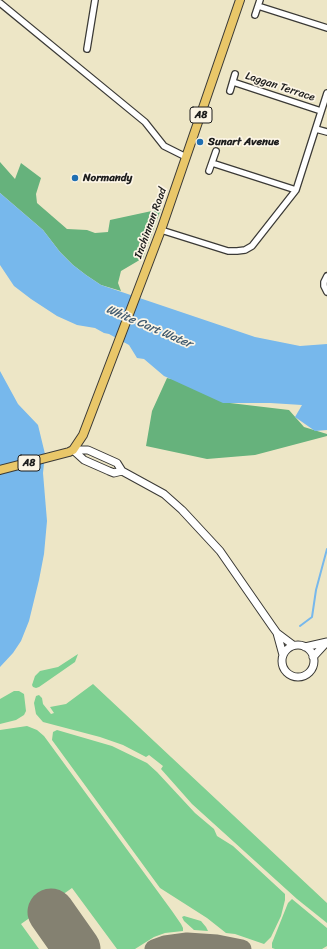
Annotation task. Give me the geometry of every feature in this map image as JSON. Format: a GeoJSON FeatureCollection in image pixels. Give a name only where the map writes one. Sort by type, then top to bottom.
{"type":"FeatureCollection","features":[{"type":"Feature","properties":{"kind":"main road","name":"Inchinnan Road"},"geometry":{"type":"LineString","coordinates":[[73,450],[83,435],[161,230],[240,0]]}},
{"type":"Feature","properties":{"kind":"main road","name":"A8"},"geometry":{"type":"LineString","coordinates":[[0,470],[58,456],[73,450]]}},
{"type":"Feature","properties":{"kind":"street"},"geometry":{"type":"LineString","coordinates":[[87,49],[95,0]]}},
{"type":"Feature","properties":{"kind":"street"},"geometry":{"type":"LineString","coordinates":[[255,15],[260,0]]}},
{"type":"Feature","properties":{"kind":"street"},"geometry":{"type":"LineString","coordinates":[[0,3],[145,122],[164,146],[186,157]]}},
{"type":"Feature","properties":{"kind":"street"},"geometry":{"type":"LineString","coordinates":[[258,6],[327,28]]}},
{"type":"Feature","properties":{"kind":"street","name":"Laggan Terrace"},"geometry":{"type":"LineString","coordinates":[[230,91],[235,74]]}},
{"type":"Feature","properties":{"kind":"street","name":"Laggan Terrace"},"geometry":{"type":"LineString","coordinates":[[233,82],[321,111]]}},
{"type":"Feature","properties":{"kind":"street"},"geometry":{"type":"LineString","coordinates":[[161,230],[228,251],[237,252],[252,246],[296,190],[327,95]]}},
{"type":"Feature","properties":{"kind":"street"},"geometry":{"type":"LineString","coordinates":[[316,128],[327,132]]}},
{"type":"Feature","properties":{"kind":"street"},"geometry":{"type":"LineString","coordinates":[[209,171],[216,150]]}},
{"type":"Feature","properties":{"kind":"street"},"geometry":{"type":"LineString","coordinates":[[212,163],[296,190]]}},
{"type":"Feature","properties":{"kind":"street"},"geometry":{"type":"LineString","coordinates":[[327,276],[324,286],[327,292]]}},
{"type":"Feature","properties":{"kind":"street"},"geometry":{"type":"LineString","coordinates":[[73,450],[84,460],[109,471],[114,473],[122,471]]}},
{"type":"Feature","properties":{"kind":"street"},"geometry":{"type":"LineString","coordinates":[[73,450],[88,450],[117,463],[122,471],[164,494],[182,510],[220,552],[277,633],[293,645],[305,647],[312,653],[313,667],[310,671],[303,676],[298,677],[293,676],[286,671],[282,663],[283,655],[277,633]]}},
{"type":"Feature","properties":{"kind":"street"},"geometry":{"type":"LineString","coordinates":[[305,647],[327,642]]}},
{"type":"Feature","properties":{"kind":"street"},"geometry":{"type":"LineString","coordinates":[[313,657],[327,642]]}},
{"type":"Feature","properties":{"kind":"street"},"geometry":{"type":"LineString","coordinates":[[283,655],[293,645]]}},
{"type":"Feature","properties":{"kind":"green space"},"geometry":{"type":"Polygon","coordinates":[[[0,162],[15,179],[21,163],[41,178],[36,194],[37,203],[67,229],[87,230],[95,233],[108,232],[110,220],[161,209],[143,258],[121,271],[118,283],[121,291],[101,285],[73,265],[60,252],[43,230],[0,193],[0,162]]]}},
{"type":"Feature","properties":{"kind":"green space"},"geometry":{"type":"Polygon","coordinates":[[[167,378],[180,381],[230,403],[289,410],[304,427],[327,434],[327,436],[255,455],[207,459],[146,446],[152,411],[167,378]]]}},
{"type":"Feature","properties":{"kind":"green space"},"geometry":{"type":"Polygon","coordinates":[[[78,654],[75,662],[39,687],[33,687],[32,685],[35,676],[40,671],[58,667],[78,654]]]}},
{"type":"Feature","properties":{"kind":"green space"},"geometry":{"type":"Polygon","coordinates":[[[93,684],[327,903],[327,923],[297,899],[192,804],[161,769],[163,766],[149,755],[146,757],[123,745],[100,737],[43,722],[36,714],[34,703],[36,696],[39,695],[42,698],[43,704],[51,714],[54,713],[50,707],[66,704],[93,684]]]}},
{"type":"Feature","properties":{"kind":"green space"},"geometry":{"type":"Polygon","coordinates":[[[14,691],[19,691],[24,694],[26,711],[24,715],[16,720],[0,724],[0,699],[14,691]]]}},
{"type":"Feature","properties":{"kind":"green space"},"geometry":{"type":"Polygon","coordinates":[[[27,726],[37,730],[44,736],[172,911],[181,924],[183,931],[165,933],[154,937],[135,949],[117,949],[72,888],[21,924],[39,949],[0,949],[0,730],[27,726]]]}},
{"type":"Feature","properties":{"kind":"green space"},"geometry":{"type":"Polygon","coordinates":[[[57,730],[112,746],[147,763],[195,813],[214,829],[217,836],[233,846],[285,894],[281,916],[271,937],[264,944],[235,934],[226,933],[207,918],[160,888],[52,740],[53,732],[57,730]]]}},
{"type":"Feature","properties":{"kind":"green space"},"geometry":{"type":"Polygon","coordinates":[[[292,899],[327,928],[327,946],[322,949],[272,948],[272,943],[288,903],[292,899]]]}},
{"type":"Feature","properties":{"kind":"green space"},"geometry":{"type":"Polygon","coordinates":[[[184,916],[201,921],[208,931],[194,930],[184,921],[182,917],[184,916]]]}},
{"type":"Feature","properties":{"kind":"water","name":"White Cart Water"},"geometry":{"type":"Polygon","coordinates":[[[0,193],[43,230],[60,252],[73,265],[101,285],[255,337],[300,346],[327,344],[327,430],[315,431],[295,417],[302,405],[223,403],[164,376],[144,359],[137,358],[129,345],[109,334],[95,328],[77,325],[57,316],[31,299],[14,286],[0,265],[0,193]]]}},
{"type":"Feature","properties":{"kind":"water"},"geometry":{"type":"Polygon","coordinates":[[[0,371],[18,404],[38,425],[45,454],[43,473],[47,521],[44,554],[29,621],[21,641],[13,653],[0,667],[0,371]]]}},
{"type":"Feature","properties":{"kind":"waterway"},"geometry":{"type":"LineString","coordinates":[[300,626],[312,617],[316,590],[327,549]]}},
{"type":"Feature","properties":{"kind":"taxiway"},"geometry":{"type":"LineString","coordinates":[[154,949],[165,945],[187,942],[217,944],[242,949]]}},
{"type":"Feature","properties":{"kind":"runway"},"geometry":{"type":"LineString","coordinates":[[51,912],[77,949]]}},
{"type":"Feature","properties":{"kind":"place","name":"Sunart Avenue"},"geometry":{"type":"Point","coordinates":[200,142]}},
{"type":"Feature","properties":{"kind":"place","name":"Normandy"},"geometry":{"type":"Point","coordinates":[75,178]}}]}
